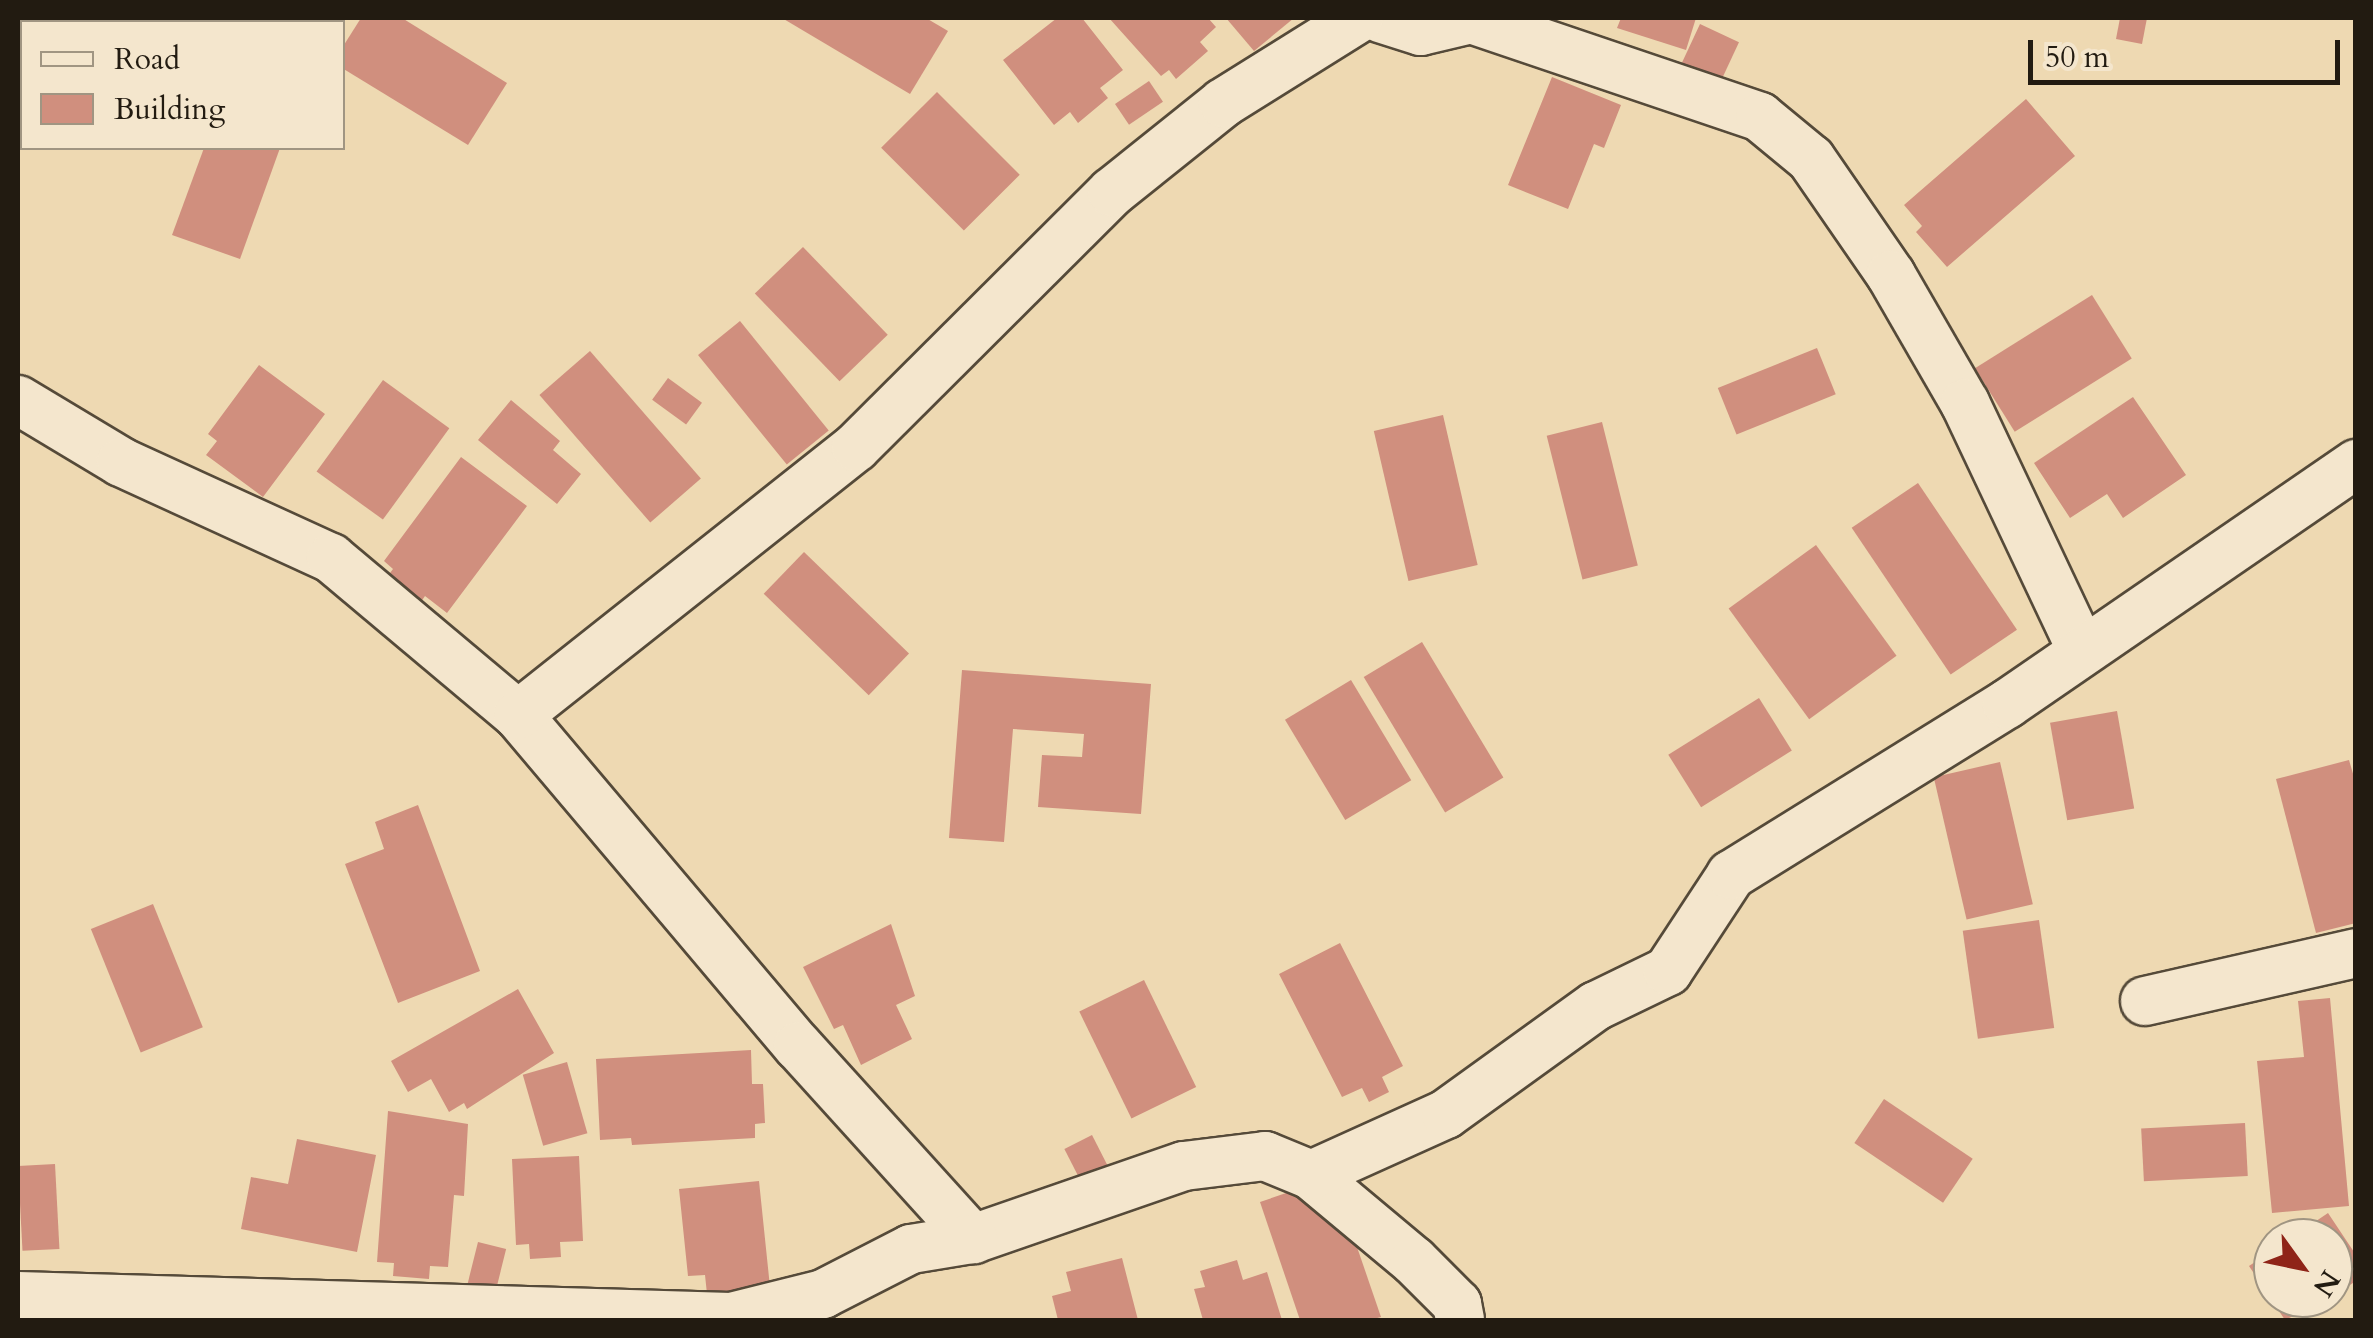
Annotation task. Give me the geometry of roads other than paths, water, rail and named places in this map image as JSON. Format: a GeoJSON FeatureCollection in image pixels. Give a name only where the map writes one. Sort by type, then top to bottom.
{"type":"FeatureCollection","features":[{"type":"Feature","properties":{"kind":"street"},"geometry":{"type":"LineString","coordinates":[[518,716],[856,448],[1112,192],[1223,103],[1359,18]]}},
{"type":"Feature","properties":{"kind":"street"},"geometry":{"type":"LineString","coordinates":[[1380,18],[1421,31],[1471,20],[1760,116],[1811,159],[1890,274],[1965,403],[2082,650]]}},
{"type":"Feature","properties":{"kind":"street"},"geometry":{"type":"LineString","coordinates":[[18,400],[121,462],[331,558],[518,716],[798,1046],[973,1239]]}},
{"type":"Feature","properties":{"kind":"street"},"geometry":{"type":"LineString","coordinates":[[1311,1175],[1446,1114],[1596,1006],[1668,971],[1731,875],[2082,650],[2356,464]]}},
{"type":"Feature","properties":{"kind":"street"},"geometry":{"type":"LineString","coordinates":[[2146,1001],[2356,954]]}},
{"type":"Feature","properties":{"kind":"street"},"geometry":{"type":"LineString","coordinates":[[18,1296],[730,1317],[823,1294],[911,1250],[973,1239],[1184,1166],[1265,1156],[1311,1175],[1458,1304],[1460,1320]]}}]}
